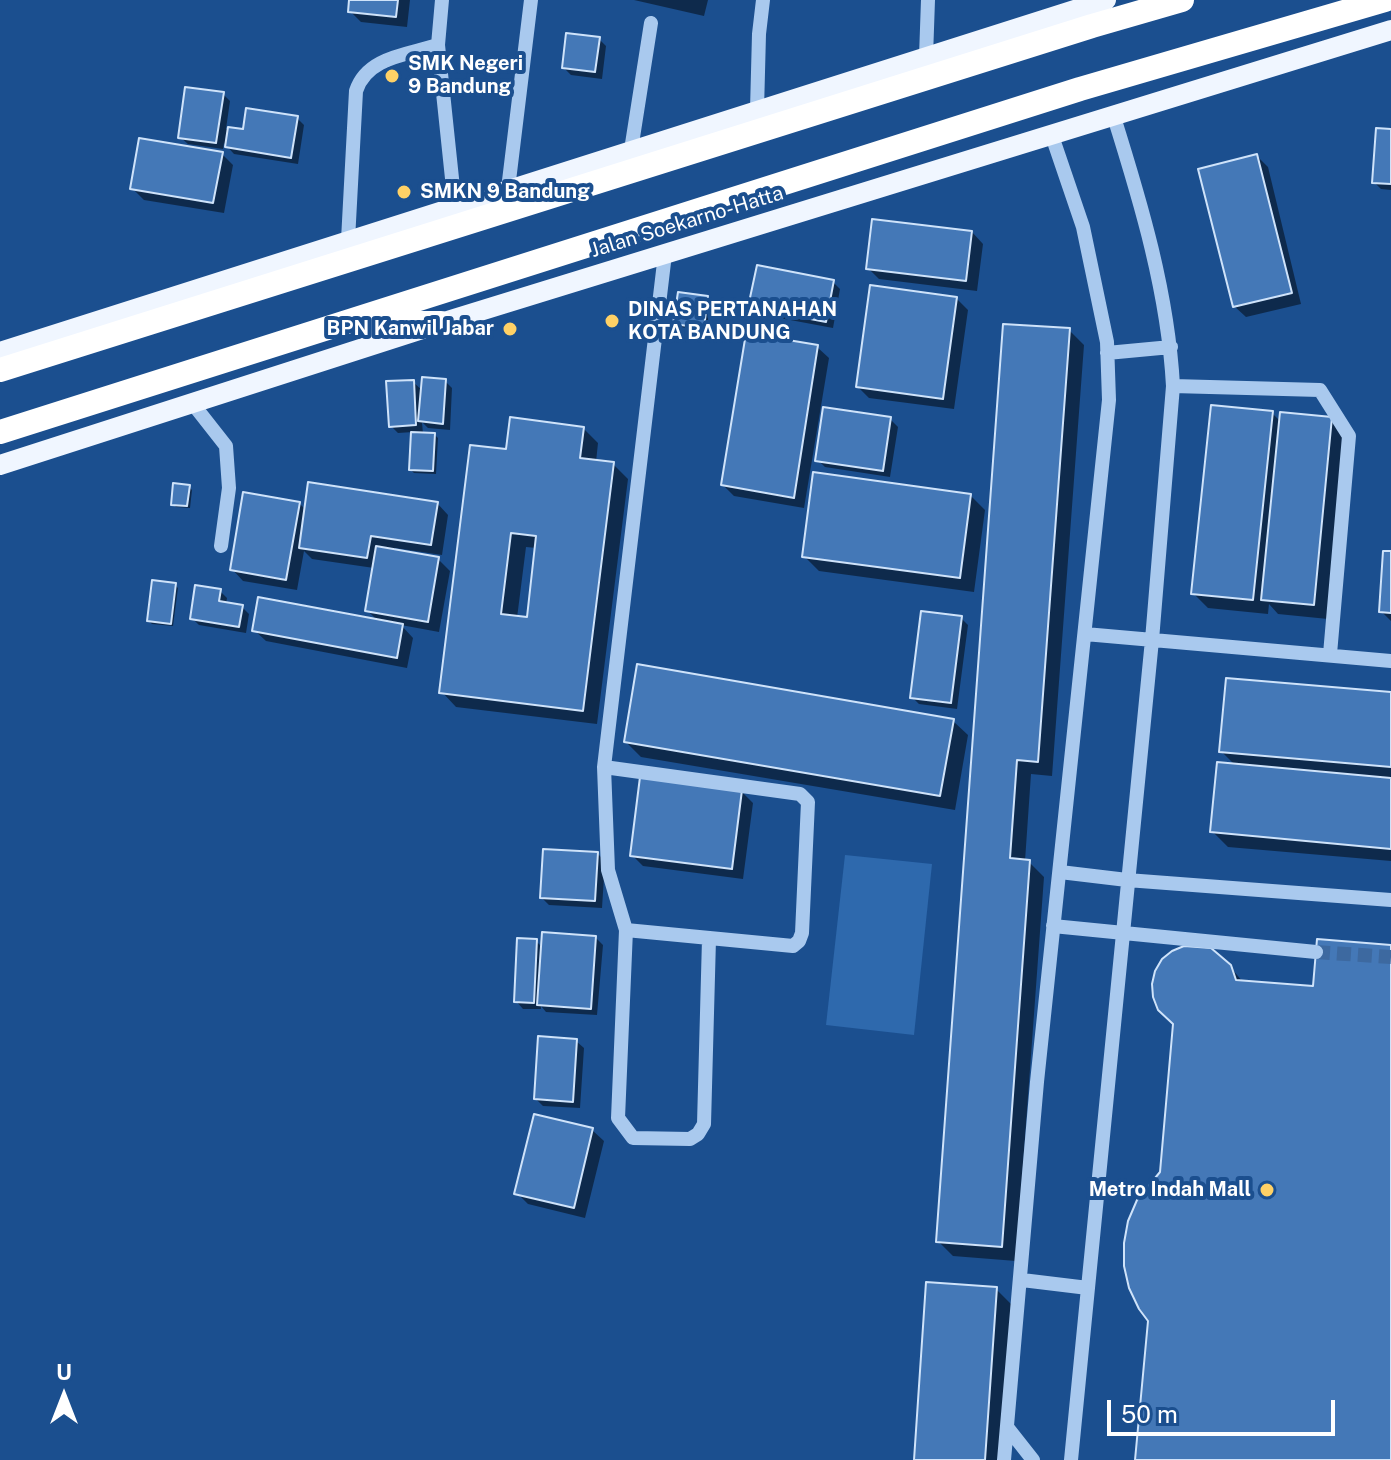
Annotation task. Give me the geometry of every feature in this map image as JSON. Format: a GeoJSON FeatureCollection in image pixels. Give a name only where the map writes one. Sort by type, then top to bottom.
{"type":"FeatureCollection","features":[{"type":"Feature","properties":{"kind":"highway"},"geometry":{"type":"LineString","coordinates":[[5,362],[1182,0]]}},
{"type":"Feature","properties":{"kind":"highway","name":"Jalan Soekarno-Hatta"},"geometry":{"type":"LineString","coordinates":[[0,432],[1080,89],[1385,0]]}},
{"type":"Feature","properties":{"kind":"highway"},"geometry":{"type":"LineString","coordinates":[[339,323],[441,323]]}},
{"type":"Feature","properties":{"kind":"highway"},"geometry":{"type":"LineString","coordinates":[[5,362],[49,336]]}},
{"type":"Feature","properties":{"kind":"main road"},"geometry":{"type":"LineString","coordinates":[[49,336],[1106,0]]}},
{"type":"Feature","properties":{"kind":"main road","name":"Jalan Soekarno-Hatta"},"geometry":{"type":"LineString","coordinates":[[0,465],[441,323],[1391,30]]}},
{"type":"Feature","properties":{"kind":"street"},"geometry":{"type":"LineString","coordinates":[[442,0],[438,45],[455,207]]}},
{"type":"Feature","properties":{"kind":"street"},"geometry":{"type":"LineString","coordinates":[[508,189],[531,0]]}},
{"type":"Feature","properties":{"kind":"street"},"geometry":{"type":"LineString","coordinates":[[757,110],[763,0]]}},
{"type":"Feature","properties":{"kind":"street"},"geometry":{"type":"LineString","coordinates":[[926,57],[928,0]]}},
{"type":"Feature","properties":{"kind":"street"},"geometry":{"type":"LineString","coordinates":[[631,150],[651,23]]}},
{"type":"Feature","properties":{"kind":"street"},"geometry":{"type":"LineString","coordinates":[[348,240],[356,91],[360,77],[372,65],[438,45]]}},
{"type":"Feature","properties":{"kind":"street"},"geometry":{"type":"LineString","coordinates":[[1071,1460],[1152,640],[1173,386],[1171,347],[1144,210],[1113,114]]}},
{"type":"Feature","properties":{"kind":"street"},"geometry":{"type":"LineString","coordinates":[[1004,1460],[1037,1082],[1109,400],[1107,353],[1083,227],[1051,133]]}},
{"type":"Feature","properties":{"kind":"street"},"geometry":{"type":"LineString","coordinates":[[665,254],[604,767],[608,870],[626,930],[618,1118],[633,1138],[690,1139],[698,1134],[704,1124],[709,939]]}},
{"type":"Feature","properties":{"kind":"street"},"geometry":{"type":"LineString","coordinates":[[1107,353],[1171,347]]}},
{"type":"Feature","properties":{"kind":"street"},"geometry":{"type":"LineString","coordinates":[[1173,386],[1320,390],[1349,436],[1330,654]]}},
{"type":"Feature","properties":{"kind":"street"},"geometry":{"type":"LineString","coordinates":[[193,404],[226,446],[229,488],[221,546]]}},
{"type":"Feature","properties":{"kind":"street"},"geometry":{"type":"LineString","coordinates":[[1085,634],[1391,661]]}},
{"type":"Feature","properties":{"kind":"street"},"geometry":{"type":"LineString","coordinates":[[604,767],[800,794],[808,802],[802,933],[793,946],[626,930]]}},
{"type":"Feature","properties":{"kind":"street"},"geometry":{"type":"LineString","coordinates":[[1060,872],[1391,900]]}},
{"type":"Feature","properties":{"kind":"street"},"geometry":{"type":"LineString","coordinates":[[1053,926],[1316,952]]}},
{"type":"Feature","properties":{"kind":"street"},"geometry":{"type":"LineString","coordinates":[[1022,1280],[1088,1288]]}},
{"type":"Feature","properties":{"kind":"street"},"geometry":{"type":"LineString","coordinates":[[1007,1427],[1033,1460]]}},
{"type":"Feature","properties":{"kind":"shaded area"},"geometry":{"type":"Polygon","coordinates":[[[845,855],[932,864],[914,1035],[826,1025],[845,855]]]}},
{"type":"Feature","properties":{"kind":"building"},"geometry":{"type":"Polygon","coordinates":[[[349,0],[398,0],[396,17],[348,12],[349,0]]]}},
{"type":"Feature","properties":{"kind":"building"},"geometry":{"type":"Polygon","coordinates":[[[566,33],[600,37],[595,72],[562,68],[566,33]]]}},
{"type":"Feature","properties":{"kind":"building"},"geometry":{"type":"Polygon","coordinates":[[[185,87],[224,92],[216,143],[178,138],[185,87]]]}},
{"type":"Feature","properties":{"kind":"building"},"geometry":{"type":"Polygon","coordinates":[[[246,108],[298,116],[291,158],[225,147],[228,127],[243,129],[246,108]]]}},
{"type":"Feature","properties":{"kind":"building"},"geometry":{"type":"Polygon","coordinates":[[[1376,128],[1391,129],[1391,184],[1372,183],[1376,128]]]}},
{"type":"Feature","properties":{"kind":"building"},"geometry":{"type":"Polygon","coordinates":[[[139,138],[223,152],[213,203],[130,189],[139,138]]]}},
{"type":"Feature","properties":{"kind":"building"},"geometry":{"type":"Polygon","coordinates":[[[1257,154],[1292,293],[1233,307],[1198,169],[1257,154]]]}},
{"type":"Feature","properties":{"kind":"building"},"geometry":{"type":"Polygon","coordinates":[[[872,219],[972,231],[966,281],[866,269],[872,219]]]}},
{"type":"Feature","properties":{"kind":"building"},"geometry":{"type":"Polygon","coordinates":[[[757,265],[834,280],[826,322],[748,307],[757,265]]]}},
{"type":"Feature","properties":{"kind":"building"},"geometry":{"type":"Polygon","coordinates":[[[870,285],[957,297],[943,399],[856,387],[870,285]]]}},
{"type":"Feature","properties":{"kind":"building"},"geometry":{"type":"Polygon","coordinates":[[[678,292],[708,296],[704,328],[673,324],[678,292]]]}},
{"type":"Feature","properties":{"kind":"building"},"geometry":{"type":"Polygon","coordinates":[[[1003,324],[1070,328],[1038,762],[1017,760],[1010,858],[1030,860],[1002,1247],[936,1242],[1003,324]]]}},
{"type":"Feature","properties":{"kind":"building"},"geometry":{"type":"Polygon","coordinates":[[[746,333],[818,345],[794,498],[721,485],[746,333]]]}},
{"type":"Feature","properties":{"kind":"building"},"geometry":{"type":"Polygon","coordinates":[[[422,377],[446,379],[443,424],[418,421],[422,377]]]}},
{"type":"Feature","properties":{"kind":"building"},"geometry":{"type":"Polygon","coordinates":[[[414,380],[416,425],[389,427],[386,381],[414,380]]]}},
{"type":"Feature","properties":{"kind":"building"},"geometry":{"type":"Polygon","coordinates":[[[1211,405],[1273,411],[1253,600],[1191,594],[1211,405]]]}},
{"type":"Feature","properties":{"kind":"building"},"geometry":{"type":"Polygon","coordinates":[[[823,407],[891,417],[883,471],[815,461],[823,407]]]}},
{"type":"Feature","properties":{"kind":"building"},"geometry":{"type":"Polygon","coordinates":[[[1280,412],[1332,417],[1314,605],[1261,600],[1280,412]]]}},
{"type":"Feature","properties":{"kind":"building"},"geometry":{"type":"Polygon","coordinates":[[[510,417],[584,427],[580,458],[614,462],[583,711],[439,693],[470,445],[506,449],[510,417]],[[511,533],[501,614],[527,617],[536,536],[511,533]]]}},
{"type":"Feature","properties":{"kind":"building"},"geometry":{"type":"Polygon","coordinates":[[[411,432],[435,433],[433,471],[409,470],[411,432]]]}},
{"type":"Feature","properties":{"kind":"building"},"geometry":{"type":"Polygon","coordinates":[[[813,472],[971,494],[960,578],[802,557],[813,472]]]}},
{"type":"Feature","properties":{"kind":"building"},"geometry":{"type":"Polygon","coordinates":[[[308,482],[438,502],[431,545],[371,536],[367,558],[299,548],[308,482]]]}},
{"type":"Feature","properties":{"kind":"building"},"geometry":{"type":"Polygon","coordinates":[[[173,483],[190,485],[187,506],[171,505],[173,483]]]}},
{"type":"Feature","properties":{"kind":"building"},"geometry":{"type":"Polygon","coordinates":[[[243,492],[300,502],[286,580],[230,570],[243,492]]]}},
{"type":"Feature","properties":{"kind":"building"},"geometry":{"type":"Polygon","coordinates":[[[376,546],[439,557],[428,622],[365,611],[376,546]]]}},
{"type":"Feature","properties":{"kind":"building"},"geometry":{"type":"Polygon","coordinates":[[[1383,551],[1391,551],[1391,613],[1379,612],[1383,551]]]}},
{"type":"Feature","properties":{"kind":"building"},"geometry":{"type":"Polygon","coordinates":[[[152,580],[176,583],[171,624],[147,621],[152,580]]]}},
{"type":"Feature","properties":{"kind":"building"},"geometry":{"type":"Polygon","coordinates":[[[195,585],[221,589],[219,601],[243,605],[239,627],[190,619],[195,585]]]}},
{"type":"Feature","properties":{"kind":"building"},"geometry":{"type":"Polygon","coordinates":[[[258,597],[403,624],[397,658],[252,631],[258,597]]]}},
{"type":"Feature","properties":{"kind":"building"},"geometry":{"type":"Polygon","coordinates":[[[921,611],[962,616],[951,703],[910,698],[921,611]]]}},
{"type":"Feature","properties":{"kind":"building"},"geometry":{"type":"Polygon","coordinates":[[[637,664],[954,719],[940,796],[624,742],[637,664]]]}},
{"type":"Feature","properties":{"kind":"building"},"geometry":{"type":"Polygon","coordinates":[[[1226,678],[1391,692],[1391,767],[1219,752],[1226,678]]]}},
{"type":"Feature","properties":{"kind":"building"},"geometry":{"type":"Polygon","coordinates":[[[1217,762],[1391,778],[1391,849],[1210,832],[1217,762]]]}},
{"type":"Feature","properties":{"kind":"building"},"geometry":{"type":"Polygon","coordinates":[[[640,777],[742,790],[732,869],[630,856],[640,777]]]}},
{"type":"Feature","properties":{"kind":"building"},"geometry":{"type":"Polygon","coordinates":[[[543,849],[598,852],[595,901],[540,898],[543,849]]]}},
{"type":"Feature","properties":{"kind":"building"},"geometry":{"type":"Polygon","coordinates":[[[542,932],[596,936],[591,1009],[537,1005],[542,932]]]}},
{"type":"Feature","properties":{"kind":"building"},"geometry":{"type":"Polygon","coordinates":[[[517,938],[537,939],[534,1003],[514,1002],[517,938]]]}},
{"type":"Feature","properties":{"kind":"building","name":"Metro Indah Mall"},"geometry":{"type":"Polygon","coordinates":[[[1317,939],[1391,945],[1391,1460],[1135,1460],[1148,1321],[1129,1288],[1124,1266],[1124,1243],[1128,1221],[1137,1200],[1160,1172],[1173,1024],[1158,1010],[1153,997],[1155,971],[1162,959],[1184,946],[1211,948],[1231,965],[1236,980],[1313,986],[1317,939]]]}},
{"type":"Feature","properties":{"kind":"building"},"geometry":{"type":"Polygon","coordinates":[[[538,1036],[577,1039],[573,1102],[534,1099],[538,1036]]]}},
{"type":"Feature","properties":{"kind":"building"},"geometry":{"type":"Polygon","coordinates":[[[534,1114],[593,1128],[574,1208],[514,1194],[534,1114]]]}},
{"type":"Feature","properties":{"kind":"building"},"geometry":{"type":"Polygon","coordinates":[[[926,1282],[997,1287],[985,1460],[914,1460],[926,1282]]]}},
{"type":"Feature","properties":{"kind":"tunnel"},"geometry":{"type":"LineString","coordinates":[[1316,952],[1391,957]]}},
{"type":"Feature","properties":{"kind":"place","name":"SMK Negeri 9 Bandung"},"geometry":{"type":"Point","coordinates":[392,76]}},
{"type":"Feature","properties":{"kind":"place","name":"SMKN 9 Bandung"},"geometry":{"type":"Point","coordinates":[404,192]}},
{"type":"Feature","properties":{"kind":"place","name":"DINAS PERTANAHAN KOTA BANDUNG"},"geometry":{"type":"Point","coordinates":[612,321]}},
{"type":"Feature","properties":{"kind":"place","name":"BPN Kanwil Jabar"},"geometry":{"type":"Point","coordinates":[510,329]}},
{"type":"Feature","properties":{"kind":"place","name":"Metro Indah Mall"},"geometry":{"type":"Point","coordinates":[1267,1190]}}]}
